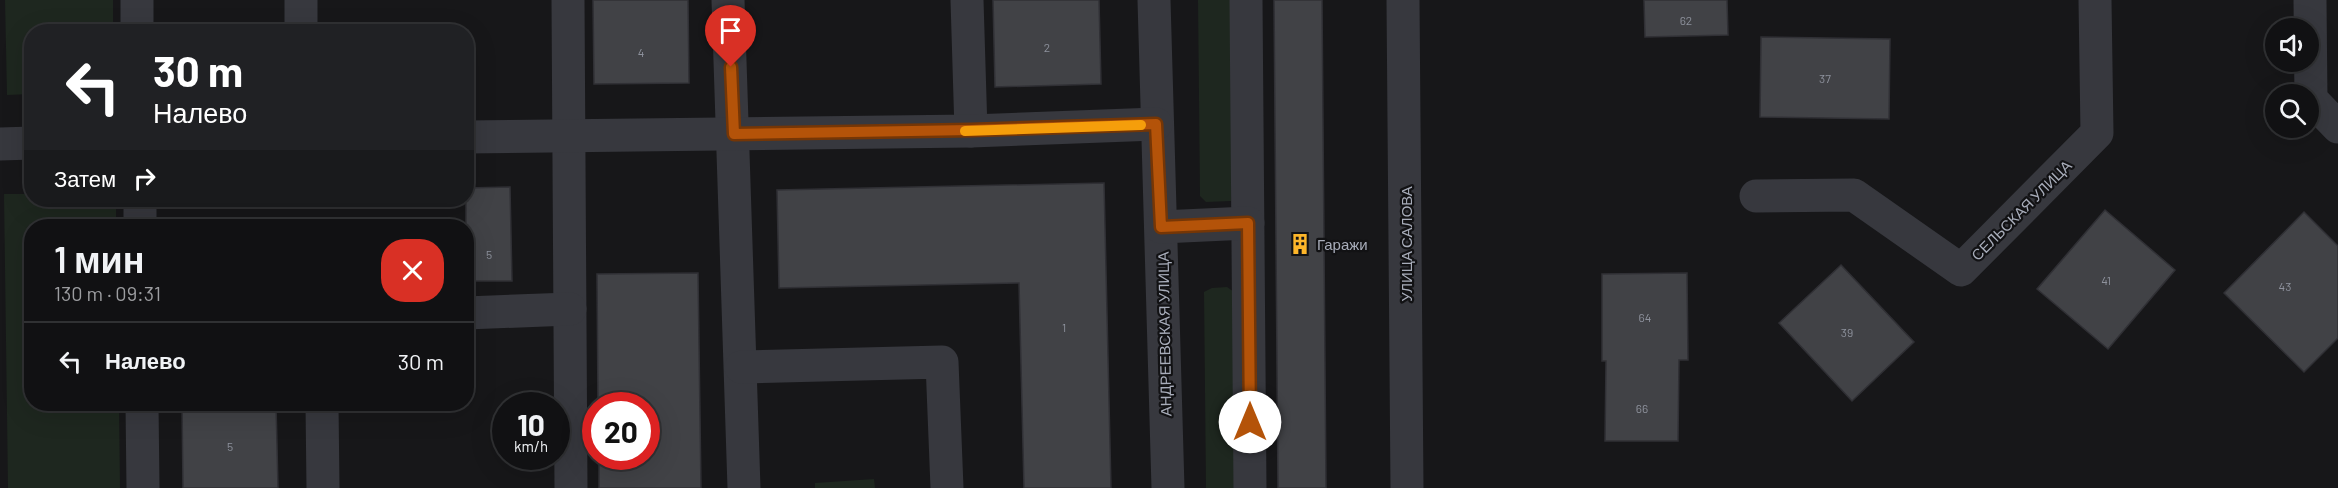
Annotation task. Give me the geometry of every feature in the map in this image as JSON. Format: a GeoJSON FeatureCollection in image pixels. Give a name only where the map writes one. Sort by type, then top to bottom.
{"type":"FeatureCollection","features":[{"type":"Feature","properties":{"kind":"street"},"geometry":{"type":"LineString","coordinates":[[137,0],[137,24]]}},
{"type":"Feature","properties":{"kind":"street"},"geometry":{"type":"LineString","coordinates":[[301,0],[301,24]]}},
{"type":"Feature","properties":{"kind":"street"},"geometry":{"type":"LineString","coordinates":[[568,0],[571,488]]}},
{"type":"Feature","properties":{"kind":"street"},"geometry":{"type":"LineString","coordinates":[[728,0],[744,488]]}},
{"type":"Feature","properties":{"kind":"street"},"geometry":{"type":"LineString","coordinates":[[967,0],[971,130]]}},
{"type":"Feature","properties":{"kind":"street","name":"АНДРЕЕВСКАЯ УЛИЦА"},"geometry":{"type":"LineString","coordinates":[[1154,0],[1168,488]]}},
{"type":"Feature","properties":{"kind":"street"},"geometry":{"type":"LineString","coordinates":[[1246,0],[1250,488]]}},
{"type":"Feature","properties":{"kind":"street","name":"УЛИЦА САЛОВА"},"geometry":{"type":"LineString","coordinates":[[1403,0],[1407,488]]}},
{"type":"Feature","properties":{"kind":"street","name":"СЕЛЬСКАЯ УЛИЦА"},"geometry":{"type":"LineString","coordinates":[[1756,196],[1854,195],[1961,270],[2097,133],[2095,0]]}},
{"type":"Feature","properties":{"kind":"street"},"geometry":{"type":"LineString","coordinates":[[2310,0],[2311,99],[2338,128]]}},
{"type":"Feature","properties":{"kind":"street"},"geometry":{"type":"LineString","coordinates":[[474,137],[971,130],[1156,124]]}},
{"type":"Feature","properties":{"kind":"street"},"geometry":{"type":"LineString","coordinates":[[0,144],[24,143]]}},
{"type":"Feature","properties":{"kind":"street"},"geometry":{"type":"LineString","coordinates":[[1161,227],[1248,223]]}},
{"type":"Feature","properties":{"kind":"street"},"geometry":{"type":"LineString","coordinates":[[474,313],[570,309]]}},
{"type":"Feature","properties":{"kind":"street"},"geometry":{"type":"LineString","coordinates":[[741,367],[942,362],[947,488]]}},
{"type":"Feature","properties":{"kind":"street"},"geometry":{"type":"LineString","coordinates":[[142,411],[143,488]]}},
{"type":"Feature","properties":{"kind":"street"},"geometry":{"type":"LineString","coordinates":[[322,411],[323,488]]}},
{"type":"Feature","properties":{"kind":"shaded area"},"geometry":{"type":"Polygon","coordinates":[[[5,0],[113,0],[113,24],[24,24],[24,94],[7,95],[5,0]]]}},
{"type":"Feature","properties":{"kind":"shaded area"},"geometry":{"type":"Polygon","coordinates":[[[1198,0],[1234,0],[1231,201],[1206,202],[1200,196],[1198,0]]]}},
{"type":"Feature","properties":{"kind":"shaded area"},"geometry":{"type":"Polygon","coordinates":[[[4,194],[24,194],[24,207],[116,207],[116,219],[24,219],[24,411],[119,411],[120,488],[8,488],[4,194]]]}},
{"type":"Feature","properties":{"kind":"shaded area"},"geometry":{"type":"Polygon","coordinates":[[[1227,287],[1234,292],[1235,488],[1206,488],[1204,292],[1212,288],[1227,287]]]}},
{"type":"Feature","properties":{"kind":"shaded area"},"geometry":{"type":"Polygon","coordinates":[[[874,479],[875,488],[815,488],[815,483],[874,479]]]}},
{"type":"Feature","properties":{"kind":"building"},"geometry":{"type":"Polygon","coordinates":[[[593,0],[688,0],[689,83],[594,84],[593,0]]]}},
{"type":"Feature","properties":{"kind":"building"},"geometry":{"type":"Polygon","coordinates":[[[993,0],[1099,0],[1101,84],[995,87],[993,0]]]}},
{"type":"Feature","properties":{"kind":"building","name":"Гаражи"},"geometry":{"type":"Polygon","coordinates":[[[1274,0],[1322,0],[1326,488],[1278,488],[1274,0]]]}},
{"type":"Feature","properties":{"kind":"building"},"geometry":{"type":"Polygon","coordinates":[[[1644,0],[1727,0],[1728,35],[1645,37],[1644,0]]]}},
{"type":"Feature","properties":{"kind":"building"},"geometry":{"type":"Polygon","coordinates":[[[1761,37],[1890,39],[1889,119],[1760,117],[1761,37]]]}},
{"type":"Feature","properties":{"kind":"building"},"geometry":{"type":"Polygon","coordinates":[[[1104,183],[1111,488],[1024,488],[1019,283],[779,288],[777,190],[1104,183]]]}},
{"type":"Feature","properties":{"kind":"building"},"geometry":{"type":"Polygon","coordinates":[[[510,187],[512,281],[474,281],[474,219],[466,219],[466,207],[474,207],[474,188],[510,187]]]}},
{"type":"Feature","properties":{"kind":"building"},"geometry":{"type":"Polygon","coordinates":[[[2105,210],[2175,270],[2108,349],[2037,289],[2105,210]]]}},
{"type":"Feature","properties":{"kind":"building"},"geometry":{"type":"Polygon","coordinates":[[[2304,212],[2338,246],[2338,338],[2304,372],[2224,293],[2304,212]]]}},
{"type":"Feature","properties":{"kind":"building"},"geometry":{"type":"Polygon","coordinates":[[[1841,265],[1914,342],[1852,401],[1779,323],[1841,265]]]}},
{"type":"Feature","properties":{"kind":"building"},"geometry":{"type":"Polygon","coordinates":[[[698,273],[701,488],[599,488],[599,470],[660,470],[660,392],[598,392],[597,274],[698,273]]]}},
{"type":"Feature","properties":{"kind":"building"},"geometry":{"type":"Polygon","coordinates":[[[1687,273],[1688,360],[1679,360],[1678,441],[1605,441],[1606,361],[1602,361],[1602,274],[1687,273]]]}},
{"type":"Feature","properties":{"kind":"building"},"geometry":{"type":"Polygon","coordinates":[[[182,411],[276,411],[278,488],[183,488],[182,411]]]}},
{"type":"Feature","properties":{"kind":"slow traffic"},"geometry":{"type":"LineString","coordinates":[[965,131],[1141,125]]}},
{"type":"Feature","properties":{"kind":"place","name":"Гаражи"},"geometry":{"type":"Point","coordinates":[1300,244]}},
{"type":"Feature","properties":{"kind":"route"},"geometry":{"type":"LineString","coordinates":[[731,67],[734,134],[1156,124],[1161,227],[1248,223],[1250,422]]}}]}
